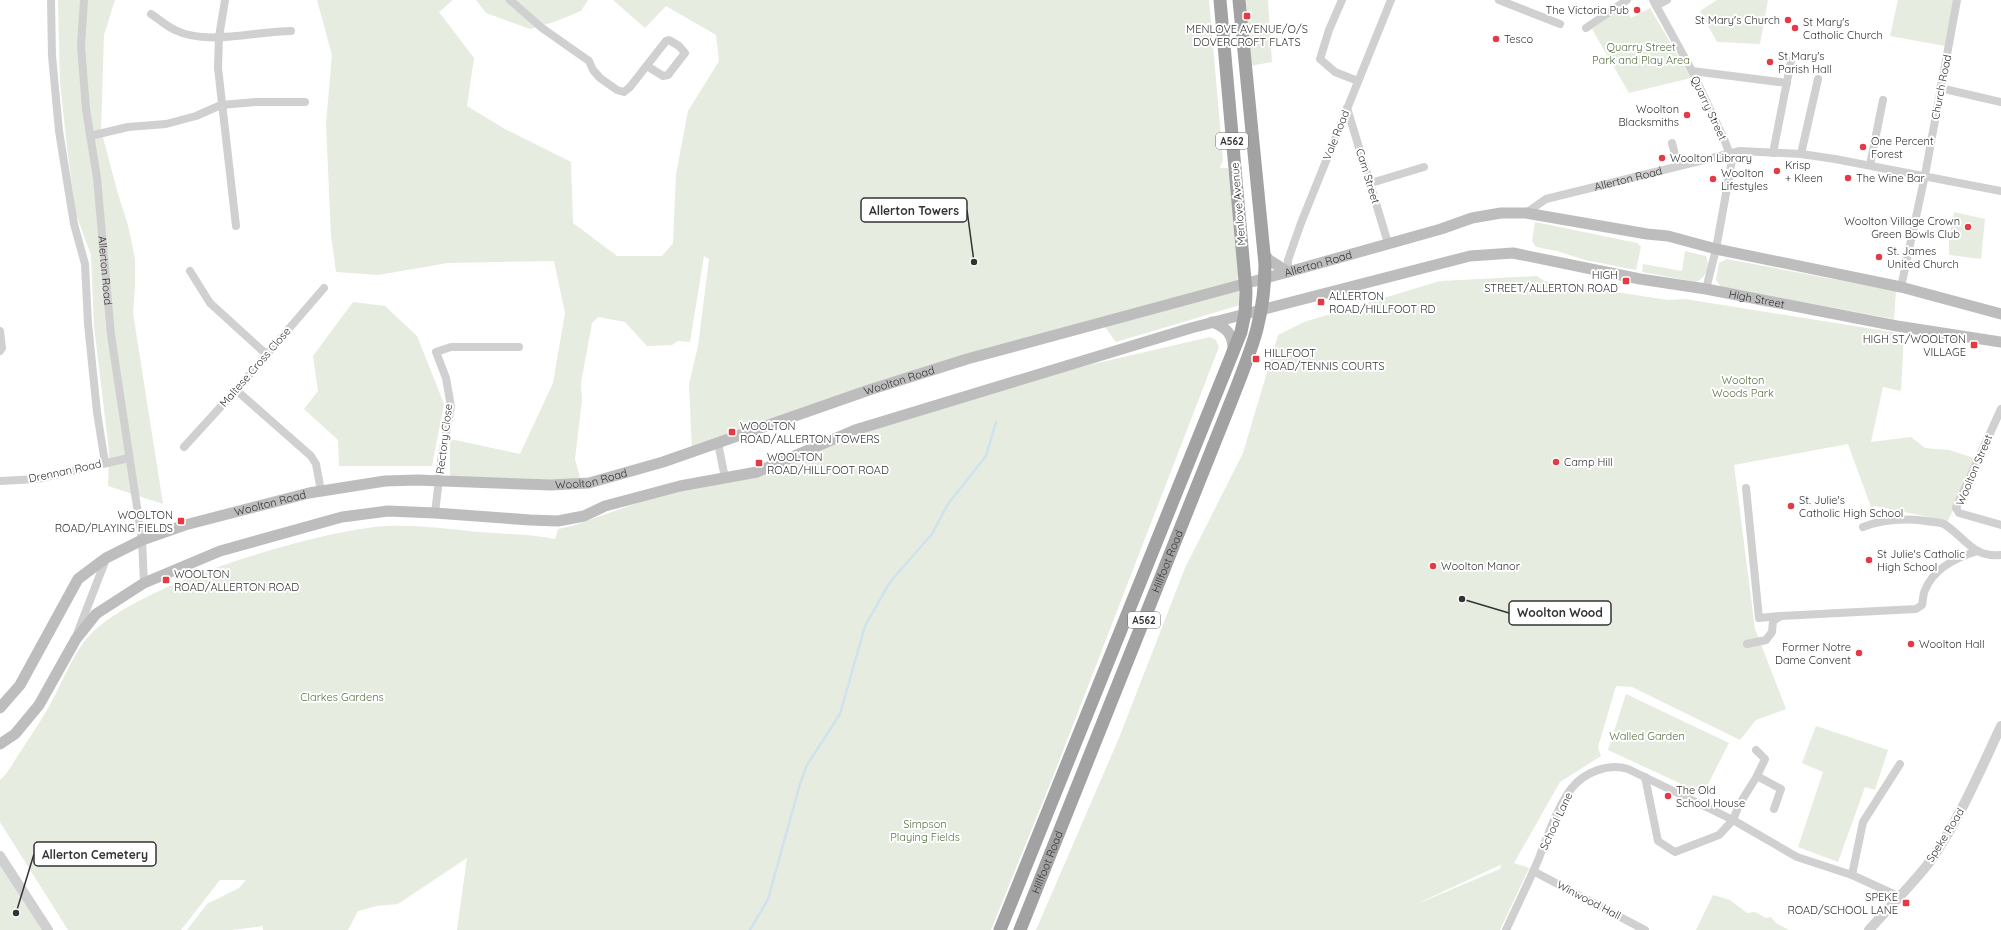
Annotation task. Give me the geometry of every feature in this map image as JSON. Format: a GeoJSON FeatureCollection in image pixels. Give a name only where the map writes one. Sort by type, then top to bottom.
{"type":"FeatureCollection","features":[{"type":"Feature","properties":{"kind":"highway","name":"Menlove Avenue"},"geometry":{"type":"LineString","coordinates":[[1220,0],[1245,283],[1245,313]]}},
{"type":"Feature","properties":{"kind":"highway","name":"Menlove Avenue"},"geometry":{"type":"LineString","coordinates":[[1239,0],[1264,252],[1265,278]]}},
{"type":"Feature","properties":{"kind":"highway","name":"Hillfoot Road"},"geometry":{"type":"LineString","coordinates":[[1020,930],[1258,331],[1263,308],[1265,278]]}},
{"type":"Feature","properties":{"kind":"highway","name":"Hillfoot Road"},"geometry":{"type":"LineString","coordinates":[[1000,930],[1241,332],[1245,313]]}},
{"type":"Feature","properties":{"kind":"main road","name":"Allerton Road"},"geometry":{"type":"LineString","coordinates":[[1245,283],[1441,229],[1472,218],[1501,213],[1526,213]]}},
{"type":"Feature","properties":{"kind":"main road"},"geometry":{"type":"LineString","coordinates":[[1526,213],[1647,234],[1668,236],[1716,250],[1901,287],[2001,314]]}},
{"type":"Feature","properties":{"kind":"main road"},"geometry":{"type":"LineString","coordinates":[[1264,252],[1269,260],[1288,272]]}},
{"type":"Feature","properties":{"kind":"main road","name":"High Street"},"geometry":{"type":"LineString","coordinates":[[1263,308],[1327,294],[1470,256],[1513,253],[1640,279],[1706,289],[1897,326],[2001,342]]}},
{"type":"Feature","properties":{"kind":"main road","name":"Woolton Road"},"geometry":{"type":"LineString","coordinates":[[0,708],[20,685],[78,579],[106,558],[142,540],[185,525],[285,498],[385,481],[439,481],[551,485],[589,483],[637,470],[868,390],[968,359],[1245,283]]}},
{"type":"Feature","properties":{"kind":"main road"},"geometry":{"type":"LineString","coordinates":[[0,744],[15,734],[39,705],[76,639],[96,614],[144,583],[220,551],[342,517],[388,511],[558,521],[584,516],[605,506],[680,486],[757,472],[855,430],[1263,308]]}},
{"type":"Feature","properties":{"kind":"main road"},"geometry":{"type":"LineString","coordinates":[[1212,322],[1222,326],[1229,332],[1234,349]]}},
{"type":"Feature","properties":{"kind":"street","name":"Allerton Road"},"geometry":{"type":"LineString","coordinates":[[51,0],[52,56],[59,131],[74,224],[85,264],[88,324],[97,412],[105,463]]}},
{"type":"Feature","properties":{"kind":"street","name":"Allerton Road"},"geometry":{"type":"LineString","coordinates":[[84,0],[81,46],[90,136],[97,178],[111,335],[142,540],[144,583]]}},
{"type":"Feature","properties":{"kind":"street"},"geometry":{"type":"LineString","coordinates":[[225,0],[219,37],[218,68],[221,105],[236,226]]}},
{"type":"Feature","properties":{"kind":"street"},"geometry":{"type":"LineString","coordinates":[[510,0],[542,28],[589,61],[593,70],[600,78],[617,90],[624,92],[630,87],[666,41],[669,40],[679,46],[684,53],[668,75],[663,76],[647,66]]}},
{"type":"Feature","properties":{"kind":"street"},"geometry":{"type":"LineString","coordinates":[[1342,0],[1329,30],[1320,59],[1335,72],[1358,81]]}},
{"type":"Feature","properties":{"kind":"street","name":"Vale Road"},"geometry":{"type":"LineString","coordinates":[[1288,272],[1288,260],[1391,0]]}},
{"type":"Feature","properties":{"kind":"street"},"geometry":{"type":"LineString","coordinates":[[1499,0],[1560,24]]}},
{"type":"Feature","properties":{"kind":"street"},"geometry":{"type":"LineString","coordinates":[[1586,28],[1627,0]]}},
{"type":"Feature","properties":{"kind":"street"},"geometry":{"type":"LineString","coordinates":[[1655,3],[1667,0]]}},
{"type":"Feature","properties":{"kind":"street","name":"Church Road"},"geometry":{"type":"LineString","coordinates":[[1901,287],[1925,175],[1957,0]]}},
{"type":"Feature","properties":{"kind":"street","name":"Quarry Street"},"geometry":{"type":"LineString","coordinates":[[1655,3],[1692,71],[1730,153]]}},
{"type":"Feature","properties":{"kind":"street"},"geometry":{"type":"LineString","coordinates":[[151,14],[175,30],[203,36],[252,36],[269,31],[291,31]]}},
{"type":"Feature","properties":{"kind":"street"},"geometry":{"type":"LineString","coordinates":[[1773,153],[1791,61]]}},
{"type":"Feature","properties":{"kind":"street"},"geometry":{"type":"LineString","coordinates":[[1692,71],[1787,82]]}},
{"type":"Feature","properties":{"kind":"street"},"geometry":{"type":"LineString","coordinates":[[1802,154],[1818,79]]}},
{"type":"Feature","properties":{"kind":"street"},"geometry":{"type":"LineString","coordinates":[[1940,88],[2001,102]]}},
{"type":"Feature","properties":{"kind":"street"},"geometry":{"type":"LineString","coordinates":[[1870,165],[1883,100]]}},
{"type":"Feature","properties":{"kind":"street"},"geometry":{"type":"LineString","coordinates":[[90,136],[128,127],[166,124],[196,116],[221,105],[256,102],[305,102]]}},
{"type":"Feature","properties":{"kind":"street","name":"Cam Street"},"geometry":{"type":"LineString","coordinates":[[1347,108],[1388,243]]}},
{"type":"Feature","properties":{"kind":"street"},"geometry":{"type":"LineString","coordinates":[[1672,143],[1678,166]]}},
{"type":"Feature","properties":{"kind":"street","name":"Allerton Road"},"geometry":{"type":"LineString","coordinates":[[1526,213],[1546,199],[1740,151],[1802,154],[1925,175],[2001,191]]}},
{"type":"Feature","properties":{"kind":"street"},"geometry":{"type":"LineString","coordinates":[[1706,289],[1716,250],[1732,160],[1730,153]]}},
{"type":"Feature","properties":{"kind":"street"},"geometry":{"type":"LineString","coordinates":[[1371,183],[1424,167]]}},
{"type":"Feature","properties":{"kind":"street"},"geometry":{"type":"LineString","coordinates":[[190,272],[210,303],[266,354]]}},
{"type":"Feature","properties":{"kind":"street","name":"Maltese Cross Close"},"geometry":{"type":"LineString","coordinates":[[184,446],[236,390],[324,288]]}},
{"type":"Feature","properties":{"kind":"street"},"geometry":{"type":"LineString","coordinates":[[0,331],[2,348],[0,351]]}},
{"type":"Feature","properties":{"kind":"street","name":"Rectory Close"},"geometry":{"type":"LineString","coordinates":[[435,513],[451,407],[446,378],[436,352],[451,347],[519,347]]}},
{"type":"Feature","properties":{"kind":"street"},"geometry":{"type":"LineString","coordinates":[[236,390],[311,456],[318,474],[320,491]]}},
{"type":"Feature","properties":{"kind":"street","name":"Woolton Street"},"geometry":{"type":"LineString","coordinates":[[2001,409],[1956,508],[1959,513],[2001,525]]}},
{"type":"Feature","properties":{"kind":"street"},"geometry":{"type":"LineString","coordinates":[[718,443],[725,478]]}},
{"type":"Feature","properties":{"kind":"street","name":"Drennan Road"},"geometry":{"type":"LineString","coordinates":[[0,481],[37,479],[129,458]]}},
{"type":"Feature","properties":{"kind":"street"},"geometry":{"type":"LineString","coordinates":[[1746,488],[1759,618],[1916,609],[1922,605],[1925,590],[1937,572],[1951,562],[1978,551]]}},
{"type":"Feature","properties":{"kind":"street"},"geometry":{"type":"LineString","coordinates":[[1863,527],[1874,523],[1896,519],[1911,519],[1942,523],[1969,546],[1978,551],[1992,556],[2001,555]]}},
{"type":"Feature","properties":{"kind":"street"},"geometry":{"type":"LineString","coordinates":[[76,639],[106,558]]}},
{"type":"Feature","properties":{"kind":"street"},"geometry":{"type":"LineString","coordinates":[[1746,644],[1766,640],[1772,632],[1773,621],[1781,616]]}},
{"type":"Feature","properties":{"kind":"street","name":"Speke Road"},"geometry":{"type":"LineString","coordinates":[[1869,930],[1900,897],[1927,864],[1951,828],[1965,804],[2001,726]]}},
{"type":"Feature","properties":{"kind":"street"},"geometry":{"type":"LineString","coordinates":[[1645,777],[1658,841],[1675,852],[1720,835],[1733,820],[1739,805],[1758,776],[1764,759],[1756,750]]}},
{"type":"Feature","properties":{"kind":"street"},"geometry":{"type":"LineString","coordinates":[[1852,875],[1863,822],[1900,764]]}},
{"type":"Feature","properties":{"kind":"street","name":"School Lane"},"geometry":{"type":"LineString","coordinates":[[1506,930],[1533,871],[1553,822],[1571,788],[1588,775],[1609,766],[1618,766],[1628,769],[1733,820],[1797,856],[1852,875],[1900,897]]}},
{"type":"Feature","properties":{"kind":"street"},"geometry":{"type":"LineString","coordinates":[[1758,776],[1781,789],[1774,809]]}},
{"type":"Feature","properties":{"kind":"street"},"geometry":{"type":"LineString","coordinates":[[0,856],[48,930]]}},
{"type":"Feature","properties":{"kind":"street","name":"Winwood Hall"},"geometry":{"type":"LineString","coordinates":[[1533,871],[1645,930]]}},
{"type":"Feature","properties":{"kind":"green space"},"geometry":{"type":"Polygon","coordinates":[[[58,0],[115,0],[104,35],[101,130],[128,225],[135,259],[133,313],[163,504],[108,486],[109,451],[94,326],[91,255],[76,214],[67,148],[60,82],[58,0]]]}},
{"type":"Feature","properties":{"kind":"green space"},"geometry":{"type":"Polygon","coordinates":[[[317,0],[453,0],[439,12],[474,58],[467,106],[505,129],[571,162],[573,223],[617,256],[662,256],[673,243],[676,174],[688,111],[719,61],[716,35],[666,6],[645,28],[613,0],[1209,0],[1223,160],[1220,167],[1228,168],[1234,209],[1240,305],[1116,342],[1099,319],[692,450],[689,384],[698,346],[709,259],[704,256],[690,342],[678,341],[672,345],[647,346],[625,322],[598,317],[592,323],[581,383],[582,400],[575,459],[581,481],[450,477],[450,439],[520,454],[553,383],[565,313],[554,261],[448,263],[378,275],[336,272],[331,235],[326,124],[332,55],[317,0]]]}},
{"type":"Feature","properties":{"kind":"green space"},"geometry":{"type":"Polygon","coordinates":[[[476,0],[588,0],[581,11],[554,22],[530,29],[486,13],[476,0]]]}},
{"type":"Feature","properties":{"kind":"green space"},"geometry":{"type":"Polygon","coordinates":[[[1246,0],[1268,0],[1272,62],[1250,66],[1246,0]]]}},
{"type":"Feature","properties":{"kind":"green space"},"geometry":{"type":"Polygon","coordinates":[[[1717,0],[1768,0],[1760,44],[1717,42],[1700,11],[1717,0]]]}},
{"type":"Feature","properties":{"kind":"green space"},"geometry":{"type":"Polygon","coordinates":[[[1898,0],[1954,0],[1945,46],[1890,36],[1898,0]]]}},
{"type":"Feature","properties":{"kind":"green space","name":"Quarry Street Park and Play Area"},"geometry":{"type":"Polygon","coordinates":[[[1624,6],[1631,18],[1650,8],[1691,78],[1629,93],[1592,29],[1624,6]]]}},
{"type":"Feature","properties":{"kind":"green space","name":"Woolton Village Crown Green Bowls Club"},"geometry":{"type":"Polygon","coordinates":[[[1954,212],[1985,219],[1981,259],[1949,255],[1949,236],[1954,212]]]}},
{"type":"Feature","properties":{"kind":"green space"},"geometry":{"type":"Polygon","coordinates":[[[1535,222],[1637,243],[1641,247],[1636,270],[1585,260],[1557,251],[1536,247],[1532,241],[1535,222]]]}},
{"type":"Feature","properties":{"kind":"green space"},"geometry":{"type":"Polygon","coordinates":[[[1685,251],[1706,256],[1708,265],[1706,272],[1702,278],[1696,282],[1642,272],[1643,264],[1682,271],[1685,251]]]}},
{"type":"Feature","properties":{"kind":"green space"},"geometry":{"type":"Polygon","coordinates":[[[1727,259],[1896,291],[1894,319],[1721,287],[1716,280],[1719,263],[1727,259]]]}},
{"type":"Feature","properties":{"kind":"green space","name":"Woolton Woods Park"},"geometry":{"type":"Polygon","coordinates":[[[1537,276],[1544,281],[1668,300],[1685,299],[1904,334],[1901,391],[1883,387],[1871,442],[1911,437],[1925,448],[1949,450],[1977,459],[1948,521],[1875,506],[1871,507],[1848,444],[1734,465],[1755,629],[1786,709],[1756,720],[1740,740],[1632,687],[1616,686],[1598,747],[1601,756],[1560,782],[1514,863],[1529,868],[1500,930],[1036,930],[1119,738],[1185,568],[1243,453],[1278,335],[1304,322],[1440,281],[1537,276]],[[1501,865],[1410,907],[1500,869],[1501,865]]]}},
{"type":"Feature","properties":{"kind":"green space"},"geometry":{"type":"Polygon","coordinates":[[[353,302],[385,306],[417,336],[444,404],[432,466],[339,466],[338,440],[304,409],[318,391],[313,356],[353,302]]]}},
{"type":"Feature","properties":{"kind":"green space"},"geometry":{"type":"Polygon","coordinates":[[[1210,337],[1216,340],[1219,347],[1056,769],[991,930],[457,930],[467,858],[398,904],[377,906],[358,911],[348,930],[263,930],[263,926],[232,930],[187,930],[207,904],[239,888],[246,880],[220,880],[181,930],[68,930],[0,822],[0,780],[8,771],[42,719],[84,642],[106,621],[138,601],[179,582],[224,565],[271,550],[316,538],[355,530],[386,526],[409,526],[527,535],[555,539],[558,529],[572,526],[680,488],[756,474],[854,434],[1063,371],[1210,337]]]}},
{"type":"Feature","properties":{"kind":"green space","name":"Walled Garden"},"geometry":{"type":"Polygon","coordinates":[[[1626,694],[1729,743],[1703,794],[1608,750],[1626,694]]]}},
{"type":"Feature","properties":{"kind":"green space"},"geometry":{"type":"Polygon","coordinates":[[[1816,726],[1888,750],[1875,790],[1865,787],[1838,862],[1798,847],[1823,772],[1802,763],[1816,726]]]}},
{"type":"Feature","properties":{"kind":"green space"},"geometry":{"type":"Polygon","coordinates":[[[0,862],[43,930],[0,930],[0,862]]]}},
{"type":"Feature","properties":{"kind":"green space"},"geometry":{"type":"Polygon","coordinates":[[[1713,895],[1730,900],[1747,913],[1755,912],[1766,918],[1771,917],[1776,923],[1789,930],[1696,930],[1713,895]]]}},
{"type":"Feature","properties":{"kind":"waterway"},"geometry":{"type":"LineString","coordinates":[[750,930],[768,899],[800,784],[807,765],[840,714],[865,626],[890,582],[932,534],[948,504],[986,456],[996,422]]}},
{"type":"Feature","properties":{"kind":"place","name":"The Victoria Pub"},"geometry":{"type":"Point","coordinates":[1637,10]}},
{"type":"Feature","properties":{"kind":"place","name":"MENLOVE AVENUE/O/S DOVERCROFT FLATS"},"geometry":{"type":"Point","coordinates":[1247,16]}},
{"type":"Feature","properties":{"kind":"place","name":"St Mary's Church"},"geometry":{"type":"Point","coordinates":[1788,20]}},
{"type":"Feature","properties":{"kind":"place","name":"St Mary's Catholic Church"},"geometry":{"type":"Point","coordinates":[1795,28]}},
{"type":"Feature","properties":{"kind":"place","name":"Tesco"},"geometry":{"type":"Point","coordinates":[1496,39]}},
{"type":"Feature","properties":{"kind":"place","name":"St Mary's Parish Hall"},"geometry":{"type":"Point","coordinates":[1770,62]}},
{"type":"Feature","properties":{"kind":"place","name":"Woolton Blacksmiths"},"geometry":{"type":"Point","coordinates":[1687,115]}},
{"type":"Feature","properties":{"kind":"place","name":"One Percent Forest"},"geometry":{"type":"Point","coordinates":[1863,147]}},
{"type":"Feature","properties":{"kind":"place","name":"Woolton Library"},"geometry":{"type":"Point","coordinates":[1662,158]}},
{"type":"Feature","properties":{"kind":"place","name":"Krisp + Kleen"},"geometry":{"type":"Point","coordinates":[1777,171]}},
{"type":"Feature","properties":{"kind":"place","name":"The Wine Bar"},"geometry":{"type":"Point","coordinates":[1848,178]}},
{"type":"Feature","properties":{"kind":"place","name":"Woolton Lifestyles"},"geometry":{"type":"Point","coordinates":[1713,179]}},
{"type":"Feature","properties":{"kind":"place","name":"Woolton Village Crown Green Bowls Club"},"geometry":{"type":"Point","coordinates":[1968,227]}},
{"type":"Feature","properties":{"kind":"place","name":"St. James United Church"},"geometry":{"type":"Point","coordinates":[1879,257]}},
{"type":"Feature","properties":{"kind":"place","name":"Allerton Towers"},"geometry":{"type":"Point","coordinates":[974,262]}},
{"type":"Feature","properties":{"kind":"place","name":"HIGH STREET/ALLERTON ROAD"},"geometry":{"type":"Point","coordinates":[1626,281]}},
{"type":"Feature","properties":{"kind":"place","name":"ALLERTON ROAD/HILLFOOT RD"},"geometry":{"type":"Point","coordinates":[1321,302]}},
{"type":"Feature","properties":{"kind":"place","name":"HIGH ST/WOOLTON VILLAGE"},"geometry":{"type":"Point","coordinates":[1974,345]}},
{"type":"Feature","properties":{"kind":"place","name":"HILLFOOT ROAD/TENNIS COURTS"},"geometry":{"type":"Point","coordinates":[1256,359]}},
{"type":"Feature","properties":{"kind":"place","name":"WOOLTON ROAD/ALLERTON TOWERS"},"geometry":{"type":"Point","coordinates":[732,432]}},
{"type":"Feature","properties":{"kind":"place","name":"Camp Hill"},"geometry":{"type":"Point","coordinates":[1556,462]}},
{"type":"Feature","properties":{"kind":"place","name":"WOOLTON ROAD/HILLFOOT ROAD"},"geometry":{"type":"Point","coordinates":[759,463]}},
{"type":"Feature","properties":{"kind":"place","name":"St. Julie's Catholic High School"},"geometry":{"type":"Point","coordinates":[1791,506]}},
{"type":"Feature","properties":{"kind":"place","name":"WOOLTON ROAD/PLAYING FIELDS"},"geometry":{"type":"Point","coordinates":[181,521]}},
{"type":"Feature","properties":{"kind":"place","name":"St Julie's Catholic High School"},"geometry":{"type":"Point","coordinates":[1869,560]}},
{"type":"Feature","properties":{"kind":"place","name":"Woolton Manor"},"geometry":{"type":"Point","coordinates":[1433,566]}},
{"type":"Feature","properties":{"kind":"place","name":"WOOLTON ROAD/ALLERTON ROAD"},"geometry":{"type":"Point","coordinates":[166,580]}},
{"type":"Feature","properties":{"kind":"place","name":"Woolton Wood"},"geometry":{"type":"Point","coordinates":[1462,599]}},
{"type":"Feature","properties":{"kind":"place","name":"Woolton Hall"},"geometry":{"type":"Point","coordinates":[1911,644]}},
{"type":"Feature","properties":{"kind":"place","name":"Former Notre Dame Convent"},"geometry":{"type":"Point","coordinates":[1859,653]}},
{"type":"Feature","properties":{"kind":"place","name":"The Old School House"},"geometry":{"type":"Point","coordinates":[1668,796]}},
{"type":"Feature","properties":{"kind":"place","name":"SPEKE ROAD/SCHOOL LANE"},"geometry":{"type":"Point","coordinates":[1906,903]}},
{"type":"Feature","properties":{"kind":"place","name":"Allerton Cemetery"},"geometry":{"type":"Point","coordinates":[16,913]}},
{"type":"Feature","properties":{"kind":"park label","name":"Clarkes Gardens"},"geometry":{"type":"Point","coordinates":[342,697]}},
{"type":"Feature","properties":{"kind":"park label","name":"Simpson Playing Fields"},"geometry":{"type":"Point","coordinates":[925,830]}}]}
